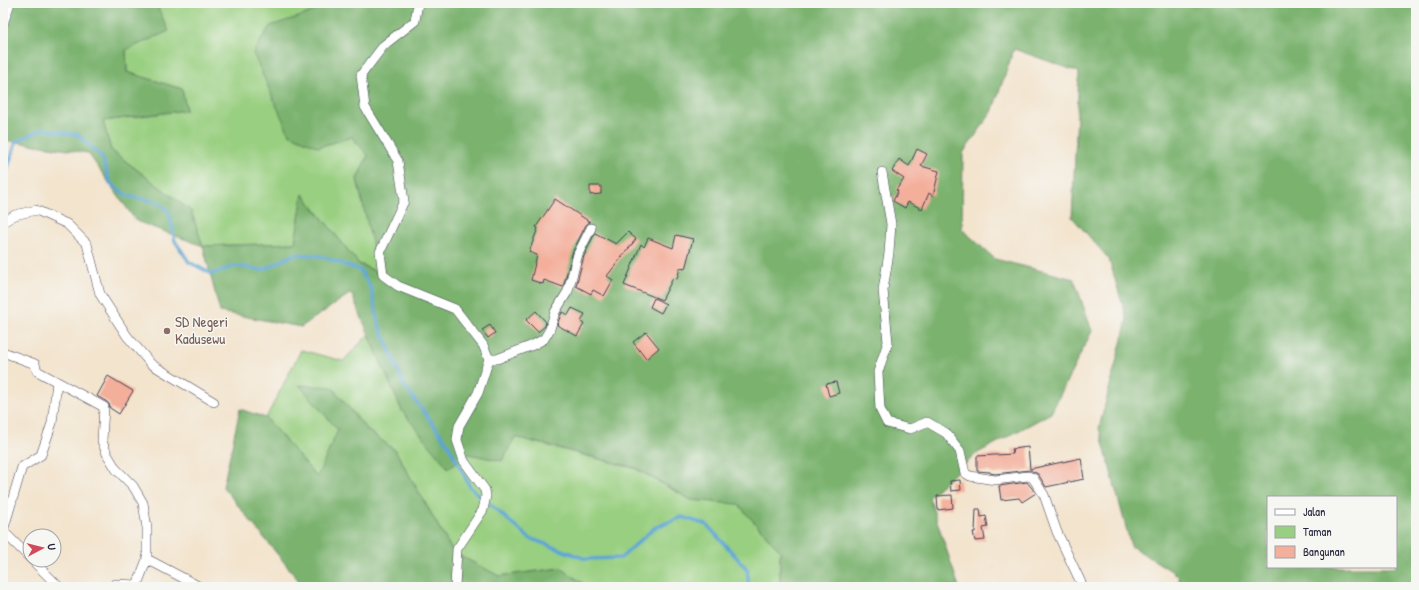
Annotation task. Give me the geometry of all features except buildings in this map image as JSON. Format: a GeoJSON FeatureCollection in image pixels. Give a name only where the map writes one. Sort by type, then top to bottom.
{"type":"FeatureCollection","features":[{"type":"Feature","properties":{"kind":"street"},"geometry":{"type":"LineString","coordinates":[[3,24],[10,3]]}},
{"type":"Feature","properties":{"kind":"street"},"geometry":{"type":"LineString","coordinates":[[418,3],[415,22],[384,45],[361,75],[365,107],[398,161],[404,201],[380,252],[383,275],[398,286],[455,309],[483,345],[489,359],[478,393],[459,426],[457,440],[464,461],[485,490],[486,496],[483,510],[457,549],[455,587]]}},
{"type":"Feature","properties":{"kind":"street"},"geometry":{"type":"LineString","coordinates":[[882,172],[891,224],[889,253],[883,290],[888,342],[878,372],[880,409],[886,423],[910,429],[927,422],[946,433],[960,451],[965,473],[970,476],[995,480],[1028,476],[1033,478],[1044,495],[1057,532],[1083,587]]}},
{"type":"Feature","properties":{"kind":"street"},"geometry":{"type":"LineString","coordinates":[[3,222],[15,215],[36,210],[68,224],[87,244],[100,294],[127,336],[151,364],[214,402]]}},
{"type":"Feature","properties":{"kind":"street"},"geometry":{"type":"LineString","coordinates":[[489,359],[497,359],[533,346],[544,339],[568,290],[578,254],[591,228]]}},
{"type":"Feature","properties":{"kind":"street"},"geometry":{"type":"LineString","coordinates":[[3,352],[34,364],[37,371],[104,407],[102,441],[107,454],[116,469],[133,486],[143,503],[147,528],[147,559],[137,585],[115,584],[114,587]]}},
{"type":"Feature","properties":{"kind":"street"},"geometry":{"type":"LineString","coordinates":[[22,550],[4,531],[22,467],[41,455],[52,424],[56,382]]}},
{"type":"Feature","properties":{"kind":"street"},"geometry":{"type":"LineString","coordinates":[[147,559],[200,587]]}},
{"type":"Feature","properties":{"kind":"street"},"geometry":{"type":"LineString","coordinates":[[40,568],[59,587]]}},
{"type":"Feature","properties":{"kind":"green space"},"geometry":{"type":"Polygon","coordinates":[[[3,3],[156,4],[169,31],[126,50],[127,72],[182,89],[186,110],[103,121],[111,150],[191,211],[203,246],[136,221],[88,153],[3,140],[3,3]]]}},
{"type":"Feature","properties":{"kind":"green space"},"geometry":{"type":"Polygon","coordinates":[[[137,3],[331,3],[304,15],[318,147],[352,137],[368,155],[357,179],[380,273],[359,264],[303,194],[295,243],[203,246],[191,211],[111,150],[103,121],[186,110],[182,89],[127,72],[126,50],[156,4],[137,3]]]}},
{"type":"Feature","properties":{"kind":"green space"},"geometry":{"type":"Polygon","coordinates":[[[331,3],[1416,3],[1416,587],[1181,587],[1178,575],[1131,546],[1099,428],[1127,320],[1109,259],[1072,217],[1079,72],[1014,49],[992,112],[963,153],[962,229],[995,259],[1074,279],[1092,331],[1051,413],[976,454],[929,497],[959,587],[780,587],[780,551],[738,504],[691,500],[636,468],[515,437],[502,461],[469,454],[448,468],[402,411],[351,293],[301,327],[220,312],[203,246],[295,243],[303,194],[359,264],[379,273],[357,179],[368,155],[352,137],[318,147],[289,134],[253,53],[270,26],[304,15],[331,3]]]}},
{"type":"Feature","properties":{"kind":"green space"},"geometry":{"type":"Polygon","coordinates":[[[369,334],[402,411],[469,454],[502,461],[515,437],[636,469],[691,500],[738,504],[780,551],[780,587],[588,587],[561,568],[499,576],[453,552],[395,450],[367,430],[332,387],[339,430],[317,478],[266,418],[301,350],[343,361],[369,334]]]}},
{"type":"Feature","properties":{"kind":"green space"},"geometry":{"type":"Polygon","coordinates":[[[299,385],[332,387],[367,430],[395,450],[453,552],[499,576],[561,568],[588,587],[304,587],[223,487],[240,409],[266,418],[317,477],[338,430],[299,385]]]}},
{"type":"Feature","properties":{"kind":"waterway"},"geometry":{"type":"LineString","coordinates":[[3,207],[6,173],[16,142],[42,129],[78,135],[102,157],[110,183],[127,196],[158,202],[169,212],[175,241],[189,262],[212,274],[235,266],[263,270],[295,254],[320,256],[360,270],[371,288],[379,325],[405,387],[448,444],[470,487],[529,538],[586,559],[621,558],[654,528],[682,517],[707,525],[747,569],[749,587]]}},
{"type":"Feature","properties":{"kind":"place","name":"SD Negeri Kadusewu"},"geometry":{"type":"Point","coordinates":[167,331]}}]}
